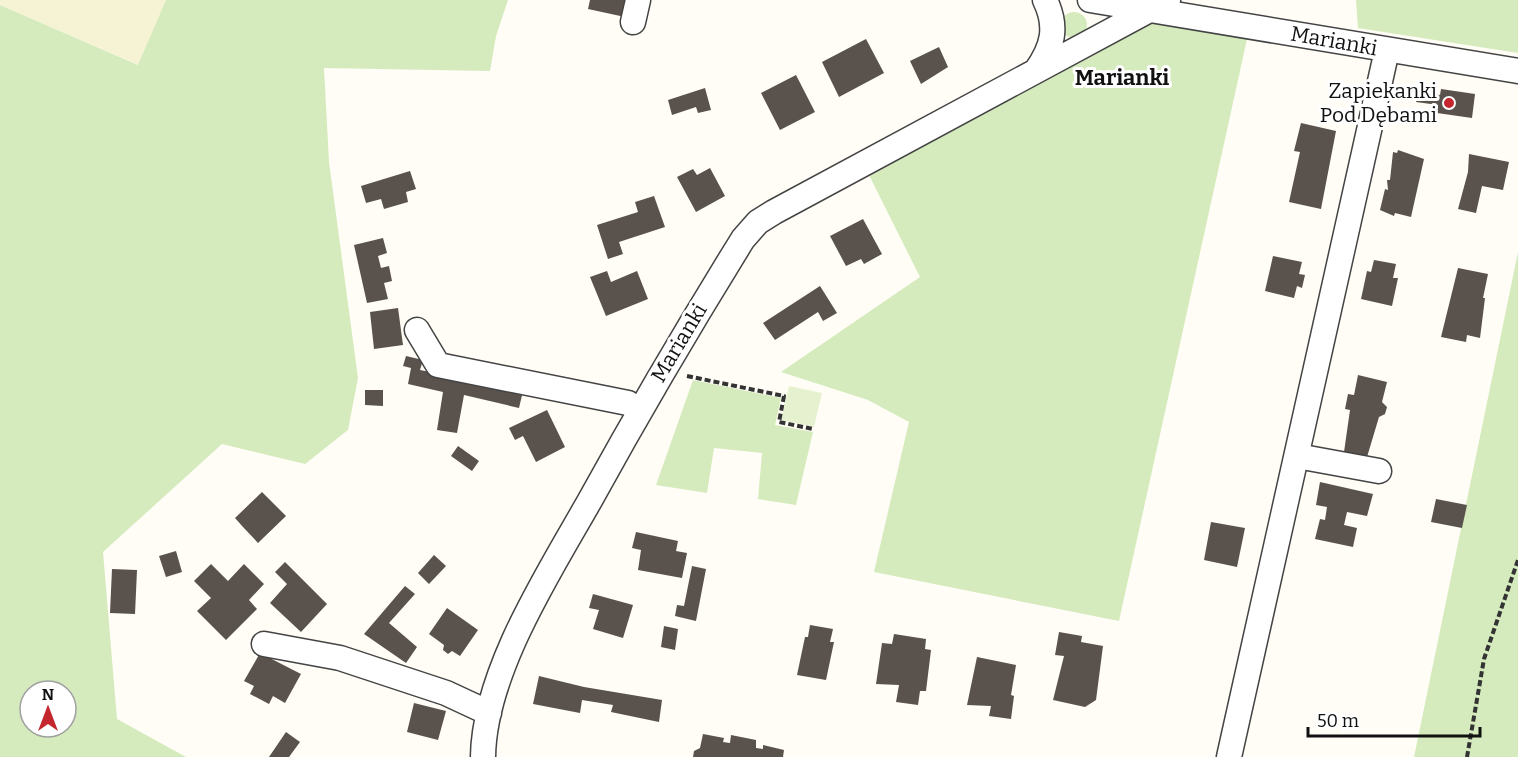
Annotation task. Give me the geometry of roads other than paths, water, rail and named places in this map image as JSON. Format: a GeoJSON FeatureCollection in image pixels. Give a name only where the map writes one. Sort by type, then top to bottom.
{"type":"FeatureCollection","features":[{"type":"Feature","properties":{"kind":"street"},"geometry":{"type":"LineString","coordinates":[[1036,71],[1051,47],[1053,36],[1052,20],[1045,0]]}},
{"type":"Feature","properties":{"kind":"street","name":"Marianki"},"geometry":{"type":"LineString","coordinates":[[1090,0],[1159,5],[1387,50],[1518,71]]}},
{"type":"Feature","properties":{"kind":"street","name":"Marianki"},"geometry":{"type":"LineString","coordinates":[[483,757],[489,713],[507,659],[544,580],[640,410],[743,239],[758,222],[1159,5]]}},
{"type":"Feature","properties":{"kind":"street"},"geometry":{"type":"LineString","coordinates":[[1229,757],[1387,50]]}},
{"type":"Feature","properties":{"kind":"street"},"geometry":{"type":"LineString","coordinates":[[417,330],[438,365],[628,403],[640,410]]}},
{"type":"Feature","properties":{"kind":"street"},"geometry":{"type":"LineString","coordinates":[[1297,456],[1379,471]]}},
{"type":"Feature","properties":{"kind":"street"},"geometry":{"type":"LineString","coordinates":[[264,644],[340,658],[446,693],[489,713]]}},
{"type":"Feature","properties":{"kind":"place","name":"Zapiekanki Pod Dębami"},"geometry":{"type":"Point","coordinates":[1449,103]}},
{"type":"Feature","properties":{"kind":"district","name":"Marianki"},"geometry":{"type":"Point","coordinates":[1122,77]}}]}
